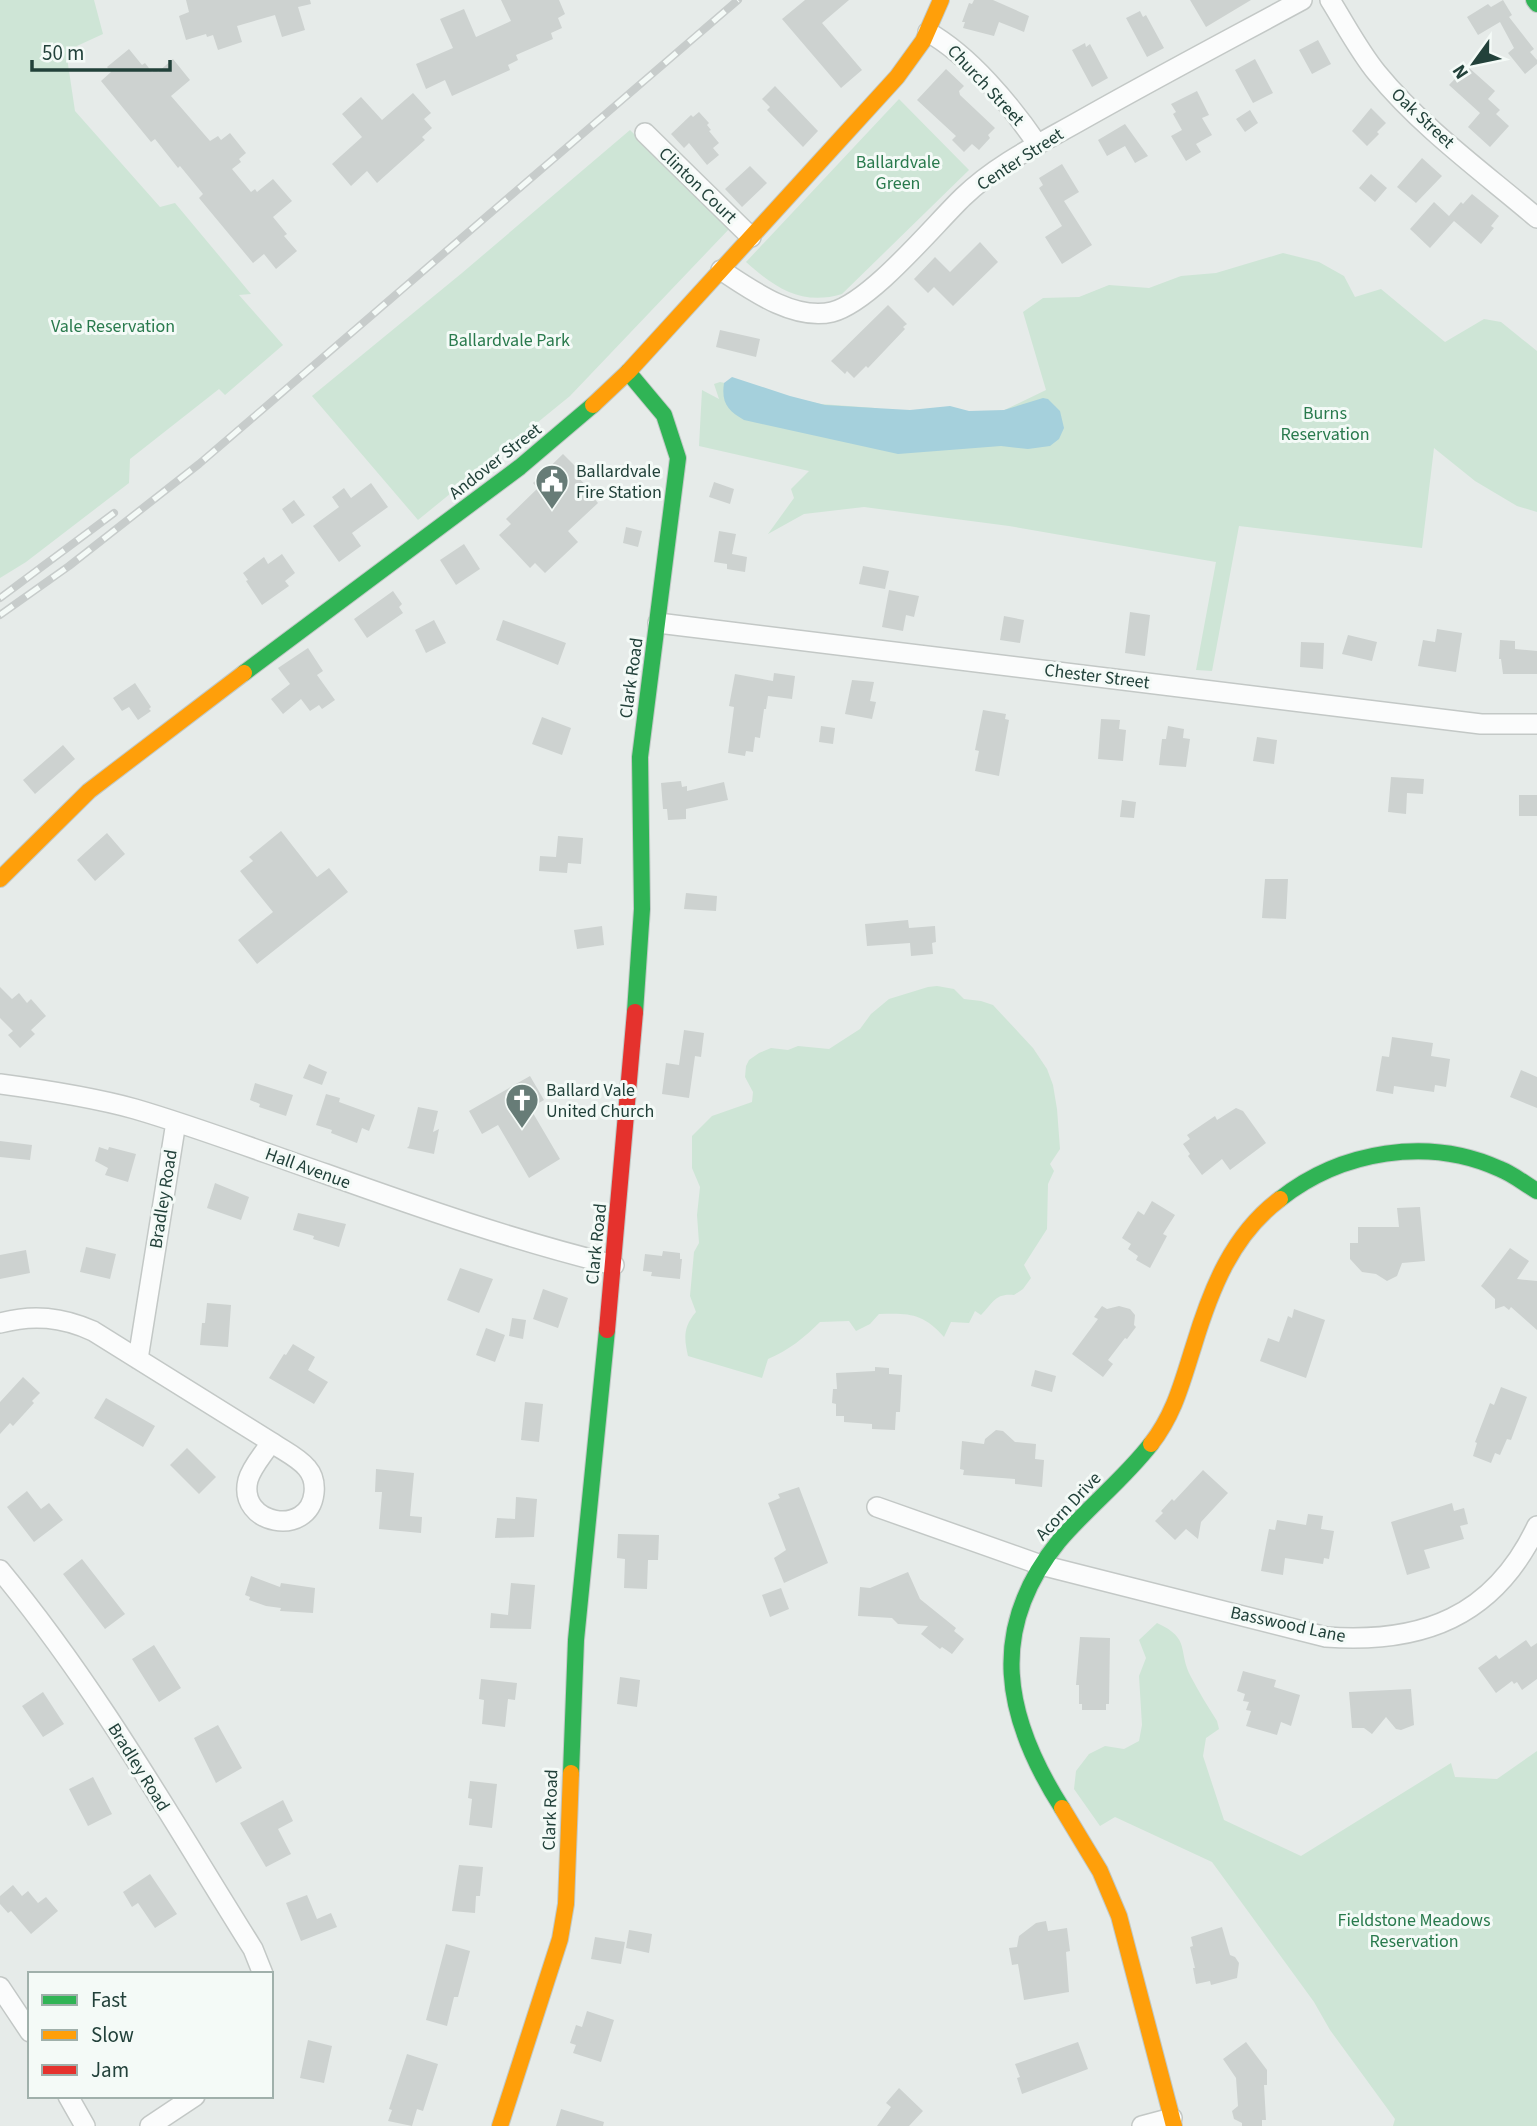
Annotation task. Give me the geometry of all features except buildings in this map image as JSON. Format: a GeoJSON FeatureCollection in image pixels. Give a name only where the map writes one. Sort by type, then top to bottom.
{"type":"FeatureCollection","features":[{"type":"Feature","properties":{"kind":"main road","name":"Andover Street"},"geometry":{"type":"LineString","coordinates":[[0,879],[89,791],[520,467],[576,421],[628,372],[884,92],[908,63],[928,32],[941,0]]}},
{"type":"Feature","properties":{"kind":"main road","name":"Clark Road"},"geometry":{"type":"LineString","coordinates":[[500,2126],[560,1939],[566,1905],[576,1640],[614,1265],[637,989],[642,909],[640,764],[678,458],[664,415],[628,372]]}},
{"type":"Feature","properties":{"kind":"main road","name":"Acorn Drive"},"geometry":{"type":"LineString","coordinates":[[1173,2122],[1116,1907],[1094,1858],[1042,1776],[1017,1710],[1012,1680],[1012,1648],[1028,1588],[1041,1565],[1084,1514],[1129,1470],[1167,1424],[1219,1275],[1237,1242],[1258,1217],[1285,1194],[1318,1172],[1355,1158],[1420,1150],[1482,1162],[1537,1191]]}},
{"type":"Feature","properties":{"kind":"street","name":"Center Street"},"geometry":{"type":"LineString","coordinates":[[721,270],[774,302],[791,308],[816,313],[840,309],[890,271],[978,184],[1038,145],[1302,0]]}},
{"type":"Feature","properties":{"kind":"street","name":"Oak Street"},"geometry":{"type":"LineString","coordinates":[[1330,0],[1362,52],[1390,87],[1428,125],[1537,218]]}},
{"type":"Feature","properties":{"kind":"street","name":"Church Street"},"geometry":{"type":"LineString","coordinates":[[928,32],[957,50],[1015,114],[1038,145]]}},
{"type":"Feature","properties":{"kind":"street","name":"Clinton Court"},"geometry":{"type":"LineString","coordinates":[[645,133],[751,237]]}},
{"type":"Feature","properties":{"kind":"street","name":"Chester Street"},"geometry":{"type":"LineString","coordinates":[[658,623],[1481,723],[1537,724]]}},
{"type":"Feature","properties":{"kind":"street","name":"Hall Avenue"},"geometry":{"type":"LineString","coordinates":[[0,1084],[64,1093],[134,1109],[529,1243],[614,1265]]}},
{"type":"Feature","properties":{"kind":"street","name":"Bradley Road"},"geometry":{"type":"LineString","coordinates":[[138,1359],[176,1122]]}},
{"type":"Feature","properties":{"kind":"street"},"geometry":{"type":"LineString","coordinates":[[0,1323],[32,1317],[64,1320],[93,1331],[271,1442]]}},
{"type":"Feature","properties":{"kind":"street","name":"Basswood Lane"},"geometry":{"type":"LineString","coordinates":[[877,1507],[1041,1565],[1326,1637],[1382,1638],[1437,1625],[1479,1601],[1499,1583],[1517,1561],[1537,1526]]}},
{"type":"Feature","properties":{"kind":"street","name":"Bradley Road"},"geometry":{"type":"LineString","coordinates":[[0,1570],[87,1683],[253,1949],[262,1972]]}},
{"type":"Feature","properties":{"kind":"street"},"geometry":{"type":"LineString","coordinates":[[0,1987],[28,2029]]}},
{"type":"Feature","properties":{"kind":"street"},"geometry":{"type":"LineString","coordinates":[[69,2098],[85,2126]]}},
{"type":"Feature","properties":{"kind":"street"},"geometry":{"type":"LineString","coordinates":[[149,2126],[192,2098]]}},
{"type":"Feature","properties":{"kind":"street"},"geometry":{"type":"LineString","coordinates":[[1142,2126],[1173,2122]]}},
{"type":"Feature","properties":{"kind":"green space","name":"Vale Reservation"},"geometry":{"type":"Polygon","coordinates":[[[0,0],[94,0],[103,34],[66,51],[75,111],[160,207],[175,203],[251,294],[239,295],[283,345],[225,395],[219,389],[130,459],[129,483],[26,562],[0,578],[0,0]]]}},
{"type":"Feature","properties":{"kind":"green space","name":"Ballardvale Green"},"geometry":{"type":"Polygon","coordinates":[[[899,99],[969,170],[842,294],[814,298],[790,292],[768,280],[746,262],[899,99]]]}},
{"type":"Feature","properties":{"kind":"green space","name":"Ballardvale Park"},"geometry":{"type":"Polygon","coordinates":[[[630,130],[730,228],[570,396],[418,520],[312,396],[630,130]]]}},
{"type":"Feature","properties":{"kind":"green space","name":"Burns Reservation"},"geometry":{"type":"Polygon","coordinates":[[[1283,253],[1319,262],[1344,276],[1355,297],[1381,289],[1445,342],[1484,319],[1501,322],[1537,351],[1537,512],[1517,506],[1475,481],[1434,448],[1422,548],[1239,526],[1212,671],[1196,670],[1216,562],[1009,526],[864,507],[804,514],[768,534],[794,498],[791,489],[809,471],[699,446],[702,390],[719,399],[714,384],[720,382],[821,404],[875,408],[900,413],[996,414],[1046,390],[1023,312],[1043,298],[1079,297],[1109,285],[1149,288],[1181,276],[1216,273],[1283,253]]]}},
{"type":"Feature","properties":{"kind":"green space"},"geometry":{"type":"Polygon","coordinates":[[[937,986],[954,989],[964,999],[993,1005],[1033,1048],[1047,1069],[1053,1085],[1060,1149],[1050,1164],[1054,1171],[1048,1184],[1047,1229],[1024,1265],[1031,1278],[1023,1289],[1014,1295],[998,1297],[981,1315],[975,1311],[969,1323],[951,1322],[944,1337],[929,1323],[915,1316],[879,1314],[870,1324],[856,1331],[849,1321],[820,1322],[796,1343],[768,1359],[762,1378],[688,1356],[686,1333],[696,1312],[690,1296],[694,1252],[699,1243],[697,1215],[700,1187],[692,1168],[692,1136],[712,1116],[752,1102],[753,1092],[745,1077],[746,1066],[749,1060],[759,1053],[771,1048],[788,1050],[798,1046],[829,1049],[860,1029],[871,1014],[889,999],[937,986]]]}},
{"type":"Feature","properties":{"kind":"green space","name":"Fieldstone Meadows Reservation"},"geometry":{"type":"Polygon","coordinates":[[[1157,1623],[1179,1640],[1191,1677],[1217,1721],[1219,1729],[1206,1738],[1203,1756],[1224,1820],[1301,1856],[1451,1763],[1455,1777],[1497,1779],[1537,1751],[1537,2126],[1393,2126],[1395,2119],[1212,1862],[1115,1817],[1100,1826],[1074,1789],[1076,1771],[1089,1754],[1105,1746],[1124,1749],[1139,1741],[1142,1725],[1139,1676],[1146,1658],[1139,1640],[1157,1623]]]}},
{"type":"Feature","properties":{"kind":"water"},"geometry":{"type":"Polygon","coordinates":[[[732,377],[825,405],[910,410],[950,406],[969,411],[1004,410],[1043,398],[1048,399],[1060,411],[1064,428],[1059,439],[1050,446],[1028,449],[1001,446],[898,454],[744,420],[730,410],[725,401],[724,383],[732,377]]]}},
{"type":"Feature","properties":{"kind":"railway"},"geometry":{"type":"LineString","coordinates":[[0,615],[69,566],[199,464],[738,0]]}},
{"type":"Feature","properties":{"kind":"railway"},"geometry":{"type":"LineString","coordinates":[[0,598],[114,513]]}},
{"type":"Feature","properties":{"kind":"traffic: fast"},"geometry":{"type":"LineString","coordinates":[[1534,0],[1537,4]]}},
{"type":"Feature","properties":{"kind":"traffic: fast"},"geometry":{"type":"LineString","coordinates":[[628,372],[664,415],[678,458],[640,757],[642,909],[635,1012]]}},
{"type":"Feature","properties":{"kind":"traffic: fast"},"geometry":{"type":"LineString","coordinates":[[244,673],[520,467],[593,405]]}},
{"type":"Feature","properties":{"kind":"traffic: fast"},"geometry":{"type":"LineString","coordinates":[[1280,1199],[1330,1169],[1357,1160],[1415,1151],[1472,1159],[1505,1171],[1537,1191]]}},
{"type":"Feature","properties":{"kind":"traffic: fast"},"geometry":{"type":"LineString","coordinates":[[571,1773],[576,1640],[607,1330]]}},
{"type":"Feature","properties":{"kind":"traffic: fast"},"geometry":{"type":"LineString","coordinates":[[1062,1808],[1042,1774],[1027,1740],[1017,1707],[1012,1674],[1013,1641],[1021,1607],[1036,1574],[1059,1541],[1151,1444]]}},
{"type":"Feature","properties":{"kind":"traffic: slow"},"geometry":{"type":"LineString","coordinates":[[593,405],[628,372],[897,77],[923,41],[941,0]]}},
{"type":"Feature","properties":{"kind":"traffic: slow"},"geometry":{"type":"LineString","coordinates":[[0,879],[89,791],[244,673]]}},
{"type":"Feature","properties":{"kind":"traffic: slow"},"geometry":{"type":"LineString","coordinates":[[1151,1444],[1177,1397],[1208,1304],[1225,1264],[1249,1229],[1280,1199]]}},
{"type":"Feature","properties":{"kind":"traffic: slow"},"geometry":{"type":"LineString","coordinates":[[500,2126],[560,1939],[566,1904],[571,1773]]}},
{"type":"Feature","properties":{"kind":"traffic: slow"},"geometry":{"type":"LineString","coordinates":[[1062,1808],[1100,1871],[1119,1916],[1174,2126]]}},
{"type":"Feature","properties":{"kind":"traffic: jam"},"geometry":{"type":"LineString","coordinates":[[607,1330],[635,1012]]}},
{"type":"Feature","properties":{"kind":"place","name":"Ballardvale Fire Station"},"geometry":{"type":"Point","coordinates":[552,511]}},
{"type":"Feature","properties":{"kind":"place","name":"Ballard Vale United Church"},"geometry":{"type":"Point","coordinates":[522,1130]}}]}
